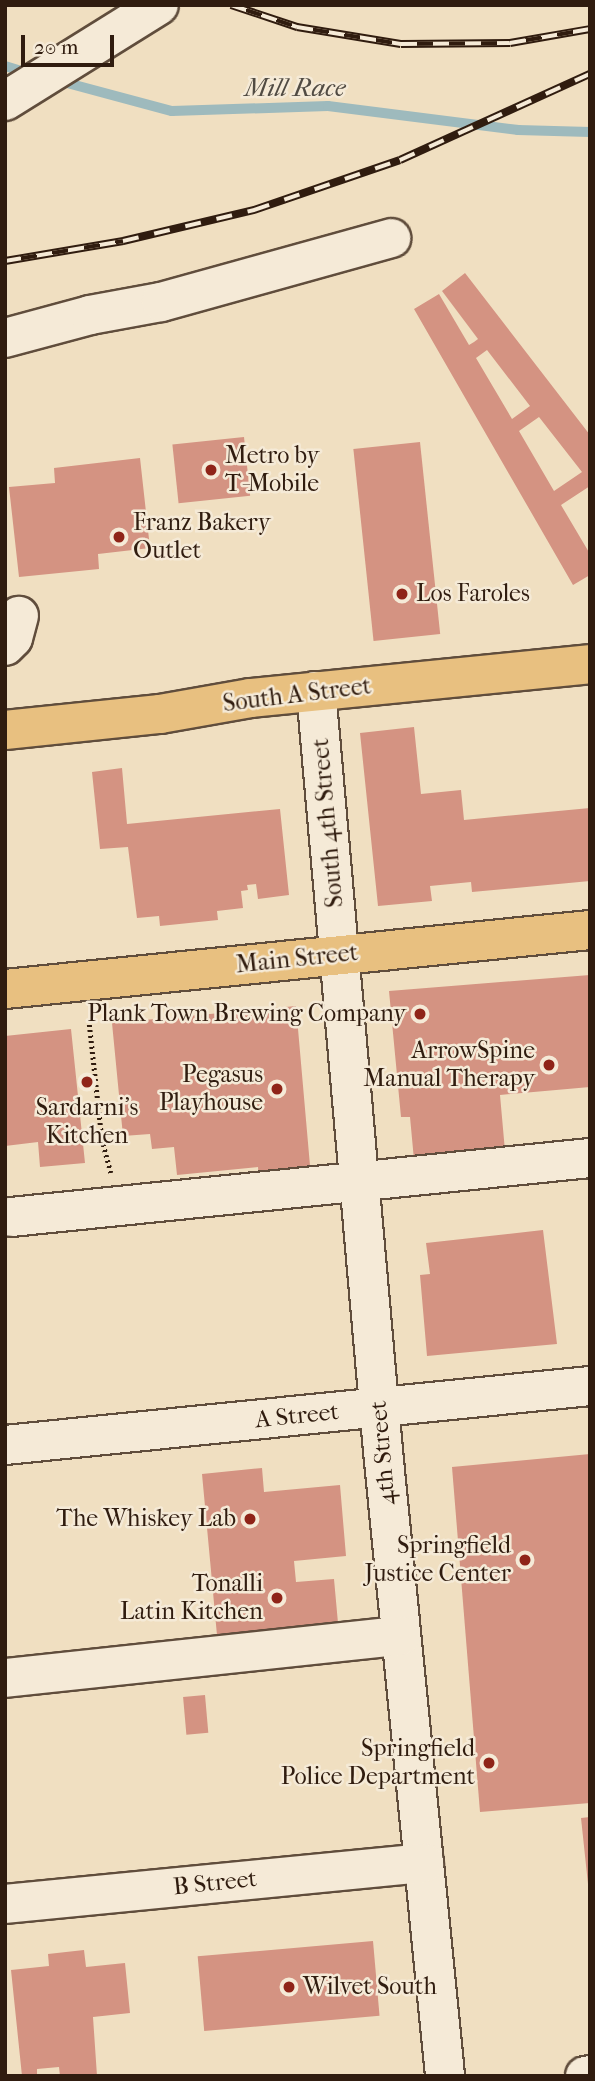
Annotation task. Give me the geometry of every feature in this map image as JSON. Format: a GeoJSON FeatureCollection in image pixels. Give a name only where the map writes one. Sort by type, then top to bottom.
{"type":"FeatureCollection","features":[{"type":"Feature","properties":{"kind":"main road","name":"South A Street"},"geometry":{"type":"LineString","coordinates":[[5,730],[160,714],[316,691],[590,664]]}},
{"type":"Feature","properties":{"kind":"main road","name":"Main Street"},"geometry":{"type":"LineString","coordinates":[[5,989],[590,930]]}},
{"type":"Feature","properties":{"kind":"street"},"geometry":{"type":"LineString","coordinates":[[5,101],[159,5]]}},
{"type":"Feature","properties":{"kind":"street"},"geometry":{"type":"LineString","coordinates":[[5,338],[90,315],[161,302],[391,238]]}},
{"type":"Feature","properties":{"kind":"street"},"geometry":{"type":"LineString","coordinates":[[5,625],[19,617],[13,638],[5,646]]}},
{"type":"Feature","properties":{"kind":"street","name":"South 4th Street"},"geometry":{"type":"LineString","coordinates":[[316,691],[340,954]]}},
{"type":"Feature","properties":{"kind":"street","name":"4th Street"},"geometry":{"type":"LineString","coordinates":[[340,954],[379,1408],[445,2076]]}},
{"type":"Feature","properties":{"kind":"street"},"geometry":{"type":"LineString","coordinates":[[11,1217],[590,1158]]}},
{"type":"Feature","properties":{"kind":"street","name":"A Street"},"geometry":{"type":"LineString","coordinates":[[5,1446],[590,1387]]}},
{"type":"Feature","properties":{"kind":"street"},"geometry":{"type":"LineString","coordinates":[[5,1678],[401,1636]]}},
{"type":"Feature","properties":{"kind":"street","name":"B Street"},"geometry":{"type":"LineString","coordinates":[[5,1904],[424,1863]]}},
{"type":"Feature","properties":{"kind":"path"},"geometry":{"type":"LineString","coordinates":[[89,1019],[102,1139],[110,1158],[115,1206]]}},
{"type":"Feature","properties":{"kind":"building"},"geometry":{"type":"Polygon","coordinates":[[[465,273],[590,435],[590,486],[561,505],[590,554],[590,575],[573,585],[414,309],[439,294],[469,345],[474,342],[478,339],[442,291],[465,273]],[[487,350],[476,358],[512,419],[530,406],[487,350]],[[539,417],[519,431],[554,491],[582,472],[539,417]]]}},
{"type":"Feature","properties":{"kind":"building","name":"Metro by T-Mobile"},"geometry":{"type":"Polygon","coordinates":[[[244,437],[250,496],[179,503],[172,445],[244,437]]]}},
{"type":"Feature","properties":{"kind":"building"},"geometry":{"type":"Polygon","coordinates":[[[420,442],[440,634],[374,641],[353,449],[420,442]]]}},
{"type":"Feature","properties":{"kind":"building"},"geometry":{"type":"Polygon","coordinates":[[[140,458],[150,548],[98,554],[99,569],[19,577],[9,487],[55,483],[54,468],[140,458]]]}},
{"type":"Feature","properties":{"kind":"building"},"geometry":{"type":"Polygon","coordinates":[[[414,727],[421,794],[461,790],[464,820],[590,808],[590,881],[472,892],[471,882],[430,886],[432,901],[378,906],[360,733],[414,727]]]}},
{"type":"Feature","properties":{"kind":"building"},"geometry":{"type":"Polygon","coordinates":[[[122,768],[127,824],[280,809],[289,895],[258,899],[256,884],[247,885],[248,890],[241,891],[243,908],[217,911],[218,920],[160,926],[159,916],[137,918],[128,847],[100,849],[92,772],[122,768]]]}},
{"type":"Feature","properties":{"kind":"building"},"geometry":{"type":"Polygon","coordinates":[[[590,975],[590,1087],[500,1095],[505,1151],[414,1160],[410,1117],[401,1117],[389,991],[590,975]]]}},
{"type":"Feature","properties":{"kind":"building"},"geometry":{"type":"Polygon","coordinates":[[[296,1006],[311,1177],[259,1182],[258,1167],[177,1175],[174,1147],[152,1149],[150,1134],[123,1136],[112,1023],[296,1006]]]}},
{"type":"Feature","properties":{"kind":"building"},"geometry":{"type":"Polygon","coordinates":[[[71,1029],[85,1163],[40,1167],[38,1142],[5,1146],[5,1036],[71,1029]]]}},
{"type":"Feature","properties":{"kind":"building"},"geometry":{"type":"Polygon","coordinates":[[[543,1230],[557,1344],[427,1356],[420,1275],[430,1274],[426,1243],[543,1230]]]}},
{"type":"Feature","properties":{"kind":"building","name":"Springfield Justice Center"},"geometry":{"type":"Polygon","coordinates":[[[590,1454],[590,1803],[480,1812],[452,1467],[590,1454]]]}},
{"type":"Feature","properties":{"kind":"building"},"geometry":{"type":"Polygon","coordinates":[[[262,1468],[264,1492],[340,1485],[346,1556],[294,1561],[296,1582],[334,1579],[339,1634],[218,1646],[202,1474],[262,1468]]]}},
{"type":"Feature","properties":{"kind":"building"},"geometry":{"type":"Polygon","coordinates":[[[205,1695],[208,1733],[186,1735],[183,1697],[205,1695]]]}},
{"type":"Feature","properties":{"kind":"building"},"geometry":{"type":"Polygon","coordinates":[[[590,1817],[590,1884],[588,1884],[581,1818],[590,1817]]]}},
{"type":"Feature","properties":{"kind":"building","name":"Wilvet South"},"geometry":{"type":"Polygon","coordinates":[[[373,1941],[380,2016],[204,2031],[198,1956],[373,1941]]]}},
{"type":"Feature","properties":{"kind":"building"},"geometry":{"type":"Polygon","coordinates":[[[84,1950],[86,1967],[125,1963],[130,2013],[93,2017],[97,2076],[60,2076],[59,2067],[37,2069],[37,2076],[22,2076],[11,1970],[49,1966],[48,1954],[84,1950]]]}},
{"type":"Feature","properties":{"kind":"waterway","name":"Mill Race"},"geometry":{"type":"LineString","coordinates":[[5,66],[28,73]]}},
{"type":"Feature","properties":{"kind":"waterway","name":"Mill Race"},"geometry":{"type":"LineString","coordinates":[[56,80],[172,111],[328,106],[518,130],[590,132]]}},
{"type":"Feature","properties":{"kind":"railway"},"geometry":{"type":"LineString","coordinates":[[231,5],[297,27],[401,44],[510,43],[590,29]]}},
{"type":"Feature","properties":{"kind":"railway"},"geometry":{"type":"LineString","coordinates":[[5,261],[123,241],[254,210],[400,160],[590,74]]}},
{"type":"Feature","properties":{"kind":"place","name":"Metro by T-Mobile"},"geometry":{"type":"Point","coordinates":[211,470]}},
{"type":"Feature","properties":{"kind":"place","name":"Franz Bakery Outlet"},"geometry":{"type":"Point","coordinates":[119,537]}},
{"type":"Feature","properties":{"kind":"place","name":"Los Faroles"},"geometry":{"type":"Point","coordinates":[402,594]}},
{"type":"Feature","properties":{"kind":"place","name":"Plank Town Brewing Company"},"geometry":{"type":"Point","coordinates":[420,1014]}},
{"type":"Feature","properties":{"kind":"place","name":"ArrowSpine Manual Therapy"},"geometry":{"type":"Point","coordinates":[549,1065]}},
{"type":"Feature","properties":{"kind":"place","name":"Sardarni's Kitchen"},"geometry":{"type":"Point","coordinates":[87,1082]}},
{"type":"Feature","properties":{"kind":"place","name":"Pegasus Playhouse"},"geometry":{"type":"Point","coordinates":[277,1089]}},
{"type":"Feature","properties":{"kind":"place","name":"The Whiskey Lab"},"geometry":{"type":"Point","coordinates":[250,1519]}},
{"type":"Feature","properties":{"kind":"place","name":"Springfield Justice Center"},"geometry":{"type":"Point","coordinates":[525,1560]}},
{"type":"Feature","properties":{"kind":"place","name":"Tonalli Latin Kitchen"},"geometry":{"type":"Point","coordinates":[277,1598]}},
{"type":"Feature","properties":{"kind":"place","name":"Springfield Police Department"},"geometry":{"type":"Point","coordinates":[489,1763]}},
{"type":"Feature","properties":{"kind":"place","name":"Wilvet South"},"geometry":{"type":"Point","coordinates":[289,1987]}}]}
